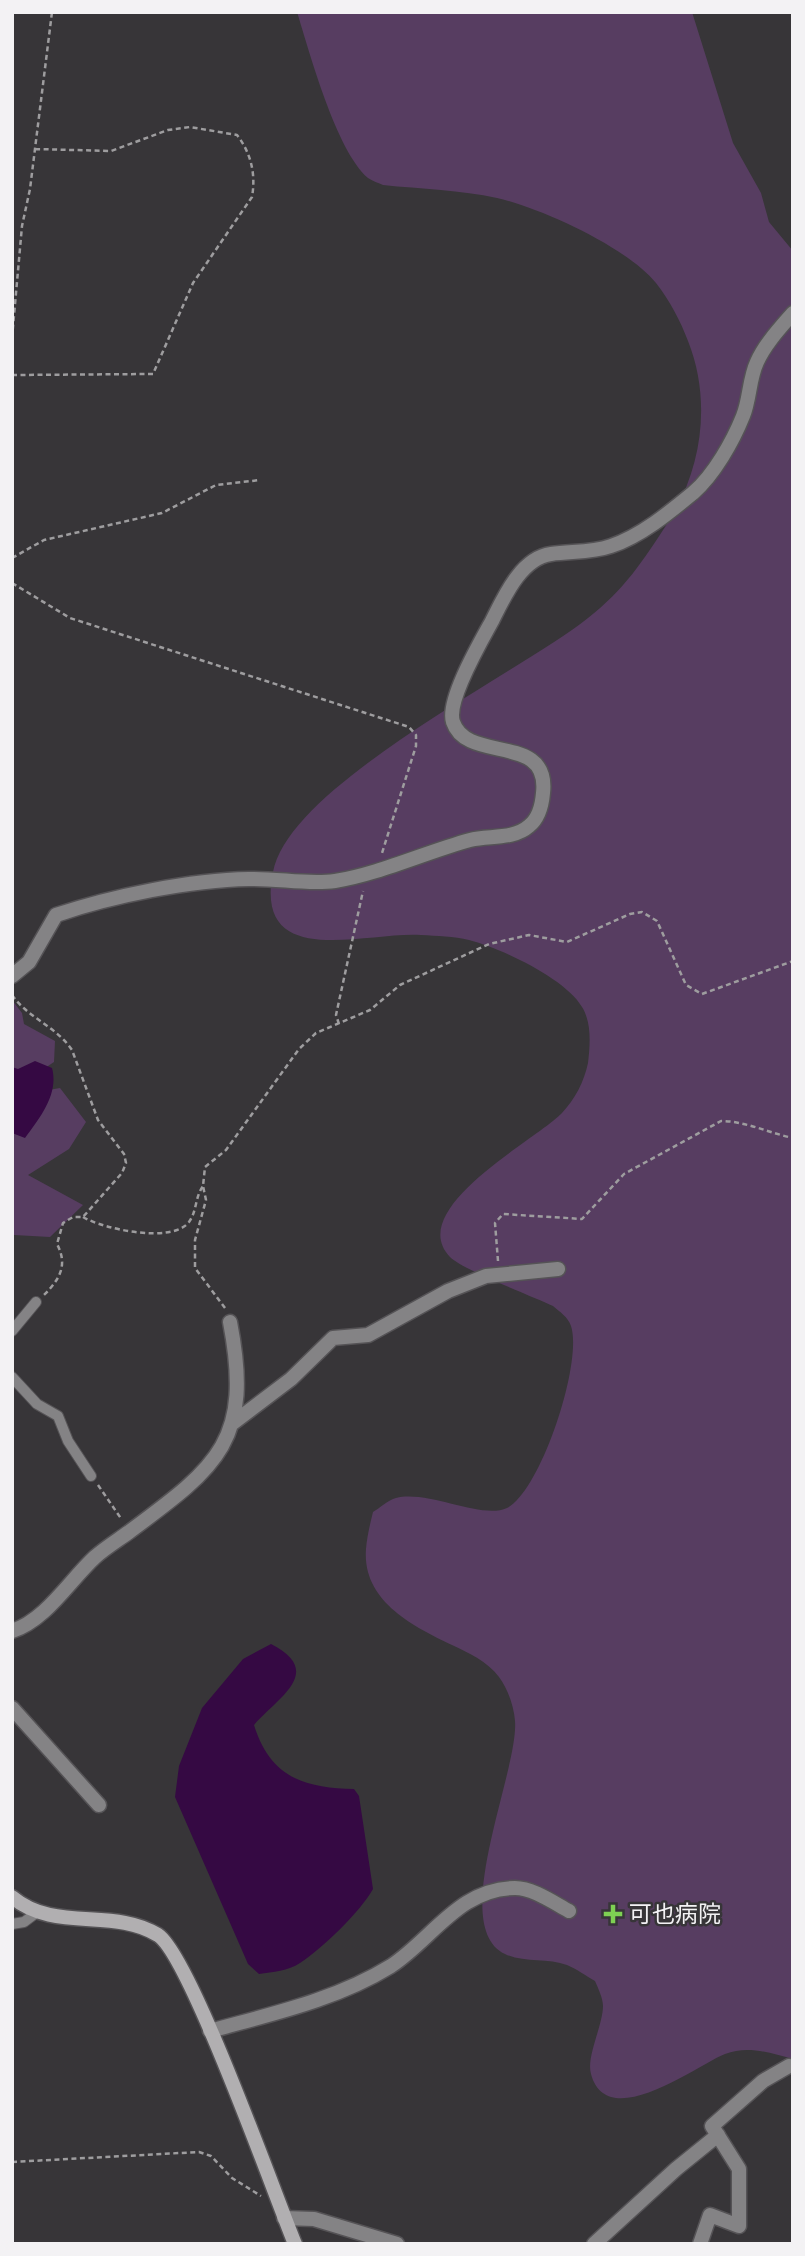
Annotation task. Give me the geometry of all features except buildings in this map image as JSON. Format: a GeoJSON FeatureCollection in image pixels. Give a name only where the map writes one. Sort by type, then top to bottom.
{"type":"FeatureCollection","features":[{"type":"Feature","properties":{"kind":"street"},"geometry":{"type":"LineString","coordinates":[[12,976],[29,962],[56,915],[95,902],[221,881],[250,879],[321,882],[367,873],[474,839],[510,835],[530,826],[542,806],[545,780],[540,767],[530,758],[462,736],[453,724],[452,710],[458,690],[491,622],[516,579],[531,562],[547,555],[593,552],[615,545],[660,519],[697,490],[725,450],[743,415],[756,364],[793,313]]}},
{"type":"Feature","properties":{"kind":"street"},"geometry":{"type":"LineString","coordinates":[[233,1423],[291,1379],[333,1338],[368,1335],[448,1290],[486,1276],[558,1269]]}},
{"type":"Feature","properties":{"kind":"street"},"geometry":{"type":"LineString","coordinates":[[12,1631],[29,1624],[96,1556],[202,1476],[228,1440],[233,1423],[237,1367],[230,1322]]}},
{"type":"Feature","properties":{"kind":"street"},"geometry":{"type":"LineString","coordinates":[[12,1709],[99,1805]]}},
{"type":"Feature","properties":{"kind":"street"},"geometry":{"type":"LineString","coordinates":[[210,2031],[320,2000],[391,1965],[462,1905],[484,1895],[516,1888],[569,1910]]}},
{"type":"Feature","properties":{"kind":"street"},"geometry":{"type":"LineString","coordinates":[[12,1897],[36,1913],[54,1918],[137,1924],[159,1936],[172,1948],[210,2031],[296,2244]]}},
{"type":"Feature","properties":{"kind":"street"},"geometry":{"type":"LineString","coordinates":[[700,2244],[710,2215],[739,2226],[739,2169],[712,2126],[736,2102],[789,2066]]}},
{"type":"Feature","properties":{"kind":"street"},"geometry":{"type":"LineString","coordinates":[[594,2244],[676,2169],[718,2136]]}},
{"type":"Feature","properties":{"kind":"street"},"geometry":{"type":"LineString","coordinates":[[284,2218],[314,2219],[397,2244]]}},
{"type":"Feature","properties":{"kind":"lane"},"geometry":{"type":"LineString","coordinates":[[12,1331],[36,1302]]}},
{"type":"Feature","properties":{"kind":"lane"},"geometry":{"type":"LineString","coordinates":[[12,1377],[37,1404],[58,1416],[68,1441],[91,1476]]}},
{"type":"Feature","properties":{"kind":"lane"},"geometry":{"type":"LineString","coordinates":[[12,1924],[24,1922],[36,1913]]}},
{"type":"Feature","properties":{"kind":"path"},"geometry":{"type":"LineString","coordinates":[[12,338],[22,226],[35,149],[52,12]]}},
{"type":"Feature","properties":{"kind":"path"},"geometry":{"type":"LineString","coordinates":[[12,375],[153,374],[193,283],[252,197],[255,181],[247,148],[237,135],[190,127],[168,130],[111,151],[35,149]]}},
{"type":"Feature","properties":{"kind":"path"},"geometry":{"type":"LineString","coordinates":[[12,558],[44,540],[135,522],[162,513],[216,485],[260,480]]}},
{"type":"Feature","properties":{"kind":"path"},"geometry":{"type":"LineString","coordinates":[[12,583],[70,618],[409,727],[416,735],[416,746],[382,851],[382,867]]}},
{"type":"Feature","properties":{"kind":"path"},"geometry":{"type":"LineString","coordinates":[[340,1024],[335,1015],[367,873]]}},
{"type":"Feature","properties":{"kind":"path"},"geometry":{"type":"LineString","coordinates":[[36,1302],[61,1274],[64,1258],[57,1244],[64,1223],[74,1217],[83,1217],[111,1229],[157,1233],[178,1231],[188,1223],[203,1186],[205,1167],[226,1150],[299,1049],[316,1033],[370,1010],[400,985],[489,944],[529,935],[567,942],[630,914],[642,912],[657,921],[677,972],[693,992],[702,994],[793,961]]}},
{"type":"Feature","properties":{"kind":"path"},"geometry":{"type":"LineString","coordinates":[[12,995],[32,1016],[66,1041],[98,1120],[124,1154],[126,1163],[122,1173],[83,1217]]}},
{"type":"Feature","properties":{"kind":"path"},"geometry":{"type":"LineString","coordinates":[[499,1275],[495,1223],[503,1214],[582,1219],[624,1174],[720,1121],[735,1121],[762,1132],[793,1138]]}},
{"type":"Feature","properties":{"kind":"path"},"geometry":{"type":"LineString","coordinates":[[203,1186],[206,1200],[195,1240],[195,1268],[225,1309],[230,1322]]}},
{"type":"Feature","properties":{"kind":"path"},"geometry":{"type":"LineString","coordinates":[[91,1476],[129,1532]]}},
{"type":"Feature","properties":{"kind":"path"},"geometry":{"type":"LineString","coordinates":[[12,2162],[199,2152],[211,2155],[232,2178],[258,2195],[277,2200]]}},
{"type":"Feature","properties":{"kind":"shaded area"},"geometry":{"type":"Polygon","coordinates":[[[297,12],[692,12],[733,143],[761,193],[769,222],[793,251],[793,2059],[759,2051],[734,2051],[675,2081],[633,2097],[615,2098],[600,2091],[591,2074],[591,2059],[603,2006],[595,1981],[567,1965],[512,1957],[505,1954],[489,1938],[483,1913],[484,1881],[507,1775],[515,1721],[505,1687],[494,1671],[483,1662],[422,1629],[393,1609],[372,1583],[367,1567],[366,1549],[373,1512],[390,1500],[424,1498],[484,1510],[507,1508],[520,1497],[545,1452],[565,1395],[571,1367],[573,1343],[570,1323],[553,1306],[457,1262],[450,1257],[441,1238],[444,1218],[458,1197],[479,1177],[548,1125],[571,1102],[588,1063],[590,1042],[585,1013],[574,996],[548,976],[515,957],[482,944],[457,938],[421,935],[319,940],[297,935],[280,923],[271,903],[273,872],[288,838],[319,803],[361,768],[410,733],[588,618],[612,597],[632,574],[667,524],[688,481],[700,435],[700,387],[688,341],[678,318],[656,283],[626,256],[559,220],[515,203],[455,191],[383,185],[368,178],[356,165],[335,124],[297,12]]]}},
{"type":"Feature","properties":{"kind":"shaded area"},"geometry":{"type":"Polygon","coordinates":[[[12,1000],[22,1013],[24,1024],[55,1041],[54,1062],[42,1070],[12,1073],[12,1000]]]}},
{"type":"Feature","properties":{"kind":"shaded area"},"geometry":{"type":"Polygon","coordinates":[[[35,1061],[52,1068],[53,1087],[47,1105],[25,1138],[12,1133],[12,1067],[18,1069],[35,1061]]]}},
{"type":"Feature","properties":{"kind":"shaded area"},"geometry":{"type":"Polygon","coordinates":[[[60,1088],[86,1122],[69,1149],[28,1175],[83,1205],[50,1237],[14,1235],[12,1124],[43,1091],[60,1088]]]}},
{"type":"Feature","properties":{"kind":"shaded area"},"geometry":{"type":"Polygon","coordinates":[[[271,1644],[287,1654],[295,1665],[296,1675],[284,1695],[254,1725],[261,1743],[279,1768],[291,1776],[320,1786],[354,1789],[359,1796],[373,1889],[350,1919],[300,1963],[280,1971],[259,1974],[248,1964],[175,1797],[179,1766],[202,1708],[243,1659],[271,1644]]]}},
{"type":"Feature","properties":{"kind":"place","name":"可也病院"},"geometry":{"type":"Point","coordinates":[613,1914]}}]}
